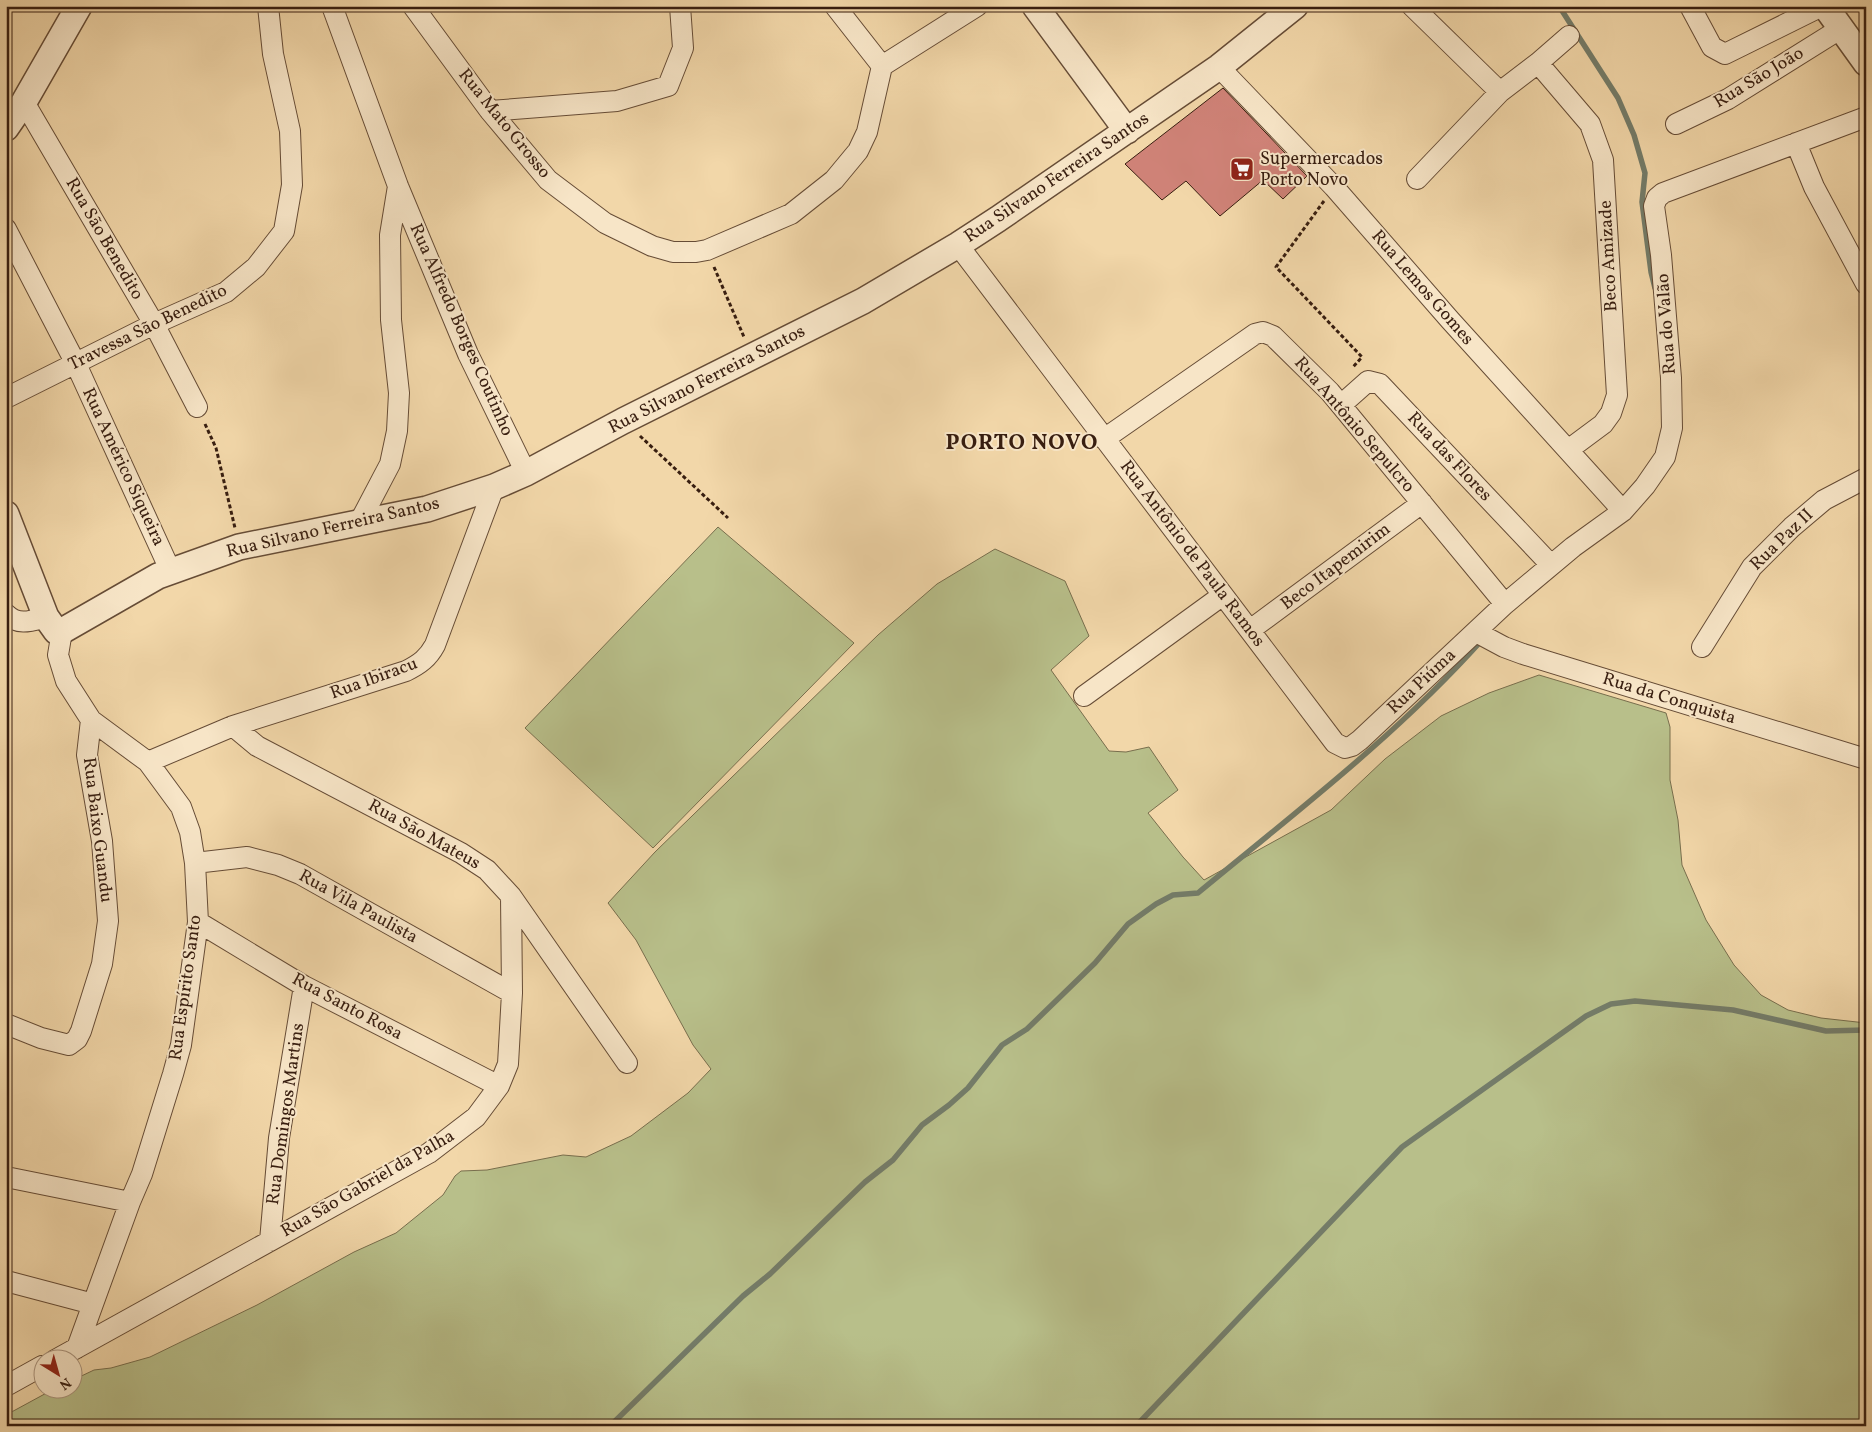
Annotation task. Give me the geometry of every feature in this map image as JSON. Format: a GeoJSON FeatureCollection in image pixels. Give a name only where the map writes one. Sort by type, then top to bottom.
{"type":"FeatureCollection","features":[{"type":"Feature","properties":{"kind":"street"},"geometry":{"type":"LineString","coordinates":[[6,128],[24,102],[79,6]]}},
{"type":"Feature","properties":{"kind":"street","name":"Travessa São Benedito"},"geometry":{"type":"LineString","coordinates":[[6,398],[154,324],[226,292],[256,266],[284,231],[292,185],[290,131],[273,54],[268,6]]}},
{"type":"Feature","properties":{"kind":"street","name":"Rua Alfredo Borges Coutinho"},"geometry":{"type":"LineString","coordinates":[[332,6],[398,186],[468,354],[526,473]]}},
{"type":"Feature","properties":{"kind":"street","name":"Rua Mato Grosso"},"geometry":{"type":"LineString","coordinates":[[413,6],[490,112],[548,180],[605,224],[652,246],[673,252],[707,250],[791,214],[834,180],[858,151],[867,132],[882,66]]}},
{"type":"Feature","properties":{"kind":"street"},"geometry":{"type":"LineString","coordinates":[[490,112],[617,100],[668,86],[683,48],[680,6]]}},
{"type":"Feature","properties":{"kind":"street"},"geometry":{"type":"LineString","coordinates":[[835,6],[882,66],[977,6]]}},
{"type":"Feature","properties":{"kind":"street"},"geometry":{"type":"LineString","coordinates":[[1035,6],[1127,130]]}},
{"type":"Feature","properties":{"kind":"street","name":"Rua Silvano Ferreira Santos"},"geometry":{"type":"LineString","coordinates":[[54,624],[171,572],[239,547],[427,509],[494,487],[526,473],[623,421],[863,301],[958,245],[998,220],[1219,67],[1295,6]]}},
{"type":"Feature","properties":{"kind":"street"},"geometry":{"type":"LineString","coordinates":[[1412,6],[1500,92]]}},
{"type":"Feature","properties":{"kind":"street"},"geometry":{"type":"LineString","coordinates":[[1690,6],[1712,47],[1725,54],[1823,6],[1866,63]]}},
{"type":"Feature","properties":{"kind":"street","name":"Rua São João"},"geometry":{"type":"LineString","coordinates":[[1676,124],[1728,99],[1840,29]]}},
{"type":"Feature","properties":{"kind":"street"},"geometry":{"type":"LineString","coordinates":[[1417,179],[1500,92],[1538,63],[1568,36]]}},
{"type":"Feature","properties":{"kind":"street","name":"Beco Amizade"},"geometry":{"type":"LineString","coordinates":[[1538,63],[1590,124],[1603,160],[1617,395],[1611,413],[1603,424],[1568,450]]}},
{"type":"Feature","properties":{"kind":"street","name":"Rua Lemos Gomes"},"geometry":{"type":"LineString","coordinates":[[1219,67],[1334,186],[1450,320],[1623,510]]}},
{"type":"Feature","properties":{"kind":"street","name":"Rua São Benedito"},"geometry":{"type":"LineString","coordinates":[[24,102],[154,324],[197,407]]}},
{"type":"Feature","properties":{"kind":"street","name":"Rua do Valão"},"geometry":{"type":"LineString","coordinates":[[1505,604],[1573,546],[1623,510],[1646,486],[1665,457],[1672,428],[1671,378],[1661,254],[1654,206],[1656,198],[1663,193],[1866,116]]}},
{"type":"Feature","properties":{"kind":"street"},"geometry":{"type":"LineString","coordinates":[[1796,143],[1814,187],[1866,284]]}},
{"type":"Feature","properties":{"kind":"street","name":"Rua Alfredo Borges Coutinho"},"geometry":{"type":"LineString","coordinates":[[359,523],[390,464],[397,431],[398,393],[391,320],[390,235],[398,186]]}},
{"type":"Feature","properties":{"kind":"street","name":"Rua Américo Siqueira"},"geometry":{"type":"LineString","coordinates":[[6,229],[76,364],[171,572]]}},
{"type":"Feature","properties":{"kind":"street","name":"Rua Antônio de Paula Ramos"},"geometry":{"type":"LineString","coordinates":[[958,245],[1335,743]]}},
{"type":"Feature","properties":{"kind":"street","name":"Rua Antônio Sepulcro"},"geometry":{"type":"LineString","coordinates":[[1104,439],[1255,334],[1263,332],[1273,336],[1336,399],[1505,604]]}},
{"type":"Feature","properties":{"kind":"street","name":"Rua das Flores"},"geometry":{"type":"LineString","coordinates":[[1336,399],[1368,381],[1380,384],[1550,565]]}},
{"type":"Feature","properties":{"kind":"street","name":"Rua Paz II"},"geometry":{"type":"LineString","coordinates":[[1702,646],[1752,567],[1792,527],[1824,500],[1866,478]]}},
{"type":"Feature","properties":{"kind":"street","name":"Rua Ibiracu"},"geometry":{"type":"LineString","coordinates":[[148,762],[233,726],[406,671],[420,664],[429,656],[435,644],[494,487]]}},
{"type":"Feature","properties":{"kind":"street","name":"Beco Itapemirim"},"geometry":{"type":"LineString","coordinates":[[1250,630],[1422,503]]}},
{"type":"Feature","properties":{"kind":"street"},"geometry":{"type":"LineString","coordinates":[[6,514],[54,624],[22,623],[11,619],[6,614]]}},
{"type":"Feature","properties":{"kind":"street"},"geometry":{"type":"LineString","coordinates":[[1084,696],[1223,595]]}},
{"type":"Feature","properties":{"kind":"street","name":"Rua Piúma"},"geometry":{"type":"LineString","coordinates":[[1335,743],[1345,748],[1352,746],[1360,740],[1505,604]]}},
{"type":"Feature","properties":{"kind":"street","name":"Rua Espírito Santo"},"geometry":{"type":"LineString","coordinates":[[54,624],[58,655],[66,681],[91,720],[148,762],[180,807],[190,832],[195,863],[198,922],[181,1045],[142,1174],[77,1348]]}},
{"type":"Feature","properties":{"kind":"street","name":"Rua da Conquista"},"geometry":{"type":"LineString","coordinates":[[1476,632],[1504,647],[1523,654],[1866,759]]}},
{"type":"Feature","properties":{"kind":"street","name":"Rua Baixo Guandu"},"geometry":{"type":"LineString","coordinates":[[6,1024],[41,1038],[69,1044],[77,1039],[81,1031],[102,964],[108,921],[102,841],[86,755],[91,720]]}},
{"type":"Feature","properties":{"kind":"street","name":"Rua São Mateus"},"geometry":{"type":"LineString","coordinates":[[233,726],[257,746],[461,853],[487,870],[510,896],[627,1063]]}},
{"type":"Feature","properties":{"kind":"street","name":"Rua Vila Paulista"},"geometry":{"type":"LineString","coordinates":[[195,863],[247,857],[278,865],[300,874],[512,993]]}},
{"type":"Feature","properties":{"kind":"street","name":"Rua São Gabriel da Palha"},"geometry":{"type":"LineString","coordinates":[[73,1350],[430,1153],[476,1117],[499,1086],[508,1064],[512,993],[510,896]]}},
{"type":"Feature","properties":{"kind":"street","name":"Rua Santo Rosa"},"geometry":{"type":"LineString","coordinates":[[198,922],[304,986],[499,1086]]}},
{"type":"Feature","properties":{"kind":"street","name":"Rua Domingos Martins"},"geometry":{"type":"LineString","coordinates":[[270,1241],[279,1138],[304,986]]}},
{"type":"Feature","properties":{"kind":"street"},"geometry":{"type":"LineString","coordinates":[[6,1177],[130,1202]]}},
{"type":"Feature","properties":{"kind":"street"},"geometry":{"type":"LineString","coordinates":[[6,1281],[93,1304]]}},
{"type":"Feature","properties":{"kind":"street"},"geometry":{"type":"LineString","coordinates":[[9,1382],[32,1371]]}},
{"type":"Feature","properties":{"kind":"path"},"geometry":{"type":"LineString","coordinates":[[1334,186],[1276,268],[1362,358],[1336,399]]}},
{"type":"Feature","properties":{"kind":"path"},"geometry":{"type":"LineString","coordinates":[[707,250],[752,357]]}},
{"type":"Feature","properties":{"kind":"path"},"geometry":{"type":"LineString","coordinates":[[197,407],[216,448],[239,547]]}},
{"type":"Feature","properties":{"kind":"path"},"geometry":{"type":"LineString","coordinates":[[623,421],[728,518]]}},
{"type":"Feature","properties":{"kind":"green space"},"geometry":{"type":"Polygon","coordinates":[[[718,527],[854,643],[653,848],[525,728],[718,527]]]}},
{"type":"Feature","properties":{"kind":"green space"},"geometry":{"type":"Polygon","coordinates":[[[995,549],[1065,581],[1089,636],[1051,670],[1109,751],[1126,752],[1149,747],[1178,790],[1148,813],[1204,880],[1331,810],[1385,759],[1441,716],[1489,693],[1539,675],[1666,713],[1670,727],[1670,780],[1678,820],[1682,865],[1706,920],[1734,965],[1761,995],[1788,1010],[1821,1018],[1866,1023],[1866,1426],[118,1426],[109,1423],[99,1426],[6,1426],[6,1415],[34,1400],[82,1400],[82,1376],[94,1370],[111,1368],[150,1357],[257,1305],[354,1252],[396,1233],[443,1195],[455,1176],[461,1171],[487,1170],[563,1155],[586,1157],[631,1136],[688,1093],[711,1069],[693,1045],[636,940],[608,903],[655,852],[878,635],[937,584],[995,549]]]}},
{"type":"Feature","properties":{"kind":"building"},"geometry":{"type":"Polygon","coordinates":[[[1223,88],[1307,176],[1283,199],[1263,180],[1220,216],[1186,181],[1162,200],[1125,164],[1223,88]]]}},
{"type":"Feature","properties":{"kind":"waterway"},"geometry":{"type":"LineString","coordinates":[[1559,6],[1618,98],[1634,135],[1645,173],[1642,202],[1651,272],[1655,288]]}},
{"type":"Feature","properties":{"kind":"waterway"},"geometry":{"type":"LineString","coordinates":[[610,1426],[743,1296],[770,1274],[865,1182],[893,1160],[922,1125],[968,1088],[1002,1045],[1027,1029],[1095,963],[1128,924],[1156,904],[1173,895],[1198,893],[1381,740],[1416,708],[1482,640]]}},
{"type":"Feature","properties":{"kind":"waterway"},"geometry":{"type":"LineString","coordinates":[[1136,1426],[1402,1147],[1586,1016],[1611,1004],[1635,1001],[1733,1010],[1826,1031],[1866,1030]]}},
{"type":"Feature","properties":{"kind":"place","name":"Supermercados Porto Novo"},"geometry":{"type":"Point","coordinates":[1242,169]}},
{"type":"Feature","properties":{"kind":"district","name":"PORTO NOVO"},"geometry":{"type":"Point","coordinates":[1022,443]}}]}
